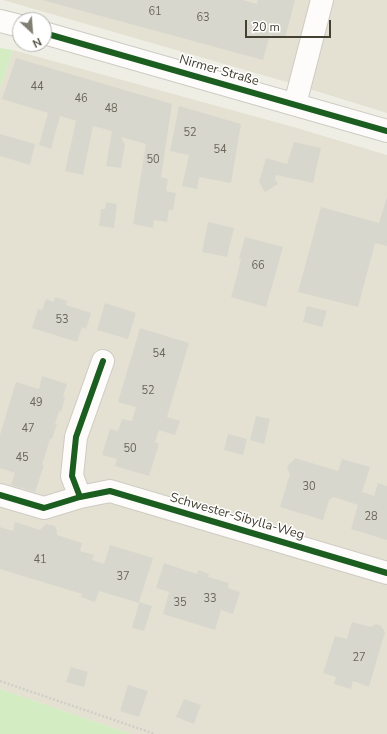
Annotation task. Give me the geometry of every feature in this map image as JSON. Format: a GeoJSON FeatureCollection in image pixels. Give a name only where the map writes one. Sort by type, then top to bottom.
{"type":"FeatureCollection","features":[{"type":"Feature","properties":{"kind":"street"},"geometry":{"type":"LineString","coordinates":[[295,104],[322,0]]}},
{"type":"Feature","properties":{"kind":"street"},"geometry":{"type":"LineString","coordinates":[[0,20],[12,24]]}},
{"type":"Feature","properties":{"kind":"street","name":"Nirmer Straße"},"geometry":{"type":"LineString","coordinates":[[52,35],[387,131]]}},
{"type":"Feature","properties":{"kind":"street"},"geometry":{"type":"LineString","coordinates":[[80,497],[72,476],[76,437],[103,361]]}},
{"type":"Feature","properties":{"kind":"street","name":"Schwester-Sibylla-Weg"},"geometry":{"type":"LineString","coordinates":[[0,495],[44,508],[80,497],[110,491],[387,573]]}},
{"type":"Feature","properties":{"kind":"path"},"geometry":{"type":"LineString","coordinates":[[0,681],[155,734]]}},
{"type":"Feature","properties":{"kind":"shaded area"},"geometry":{"type":"Polygon","coordinates":[[[3,0],[387,0],[387,113],[290,83],[52,14],[52,12],[44,12],[3,0]]]}},
{"type":"Feature","properties":{"kind":"shaded area"},"geometry":{"type":"Polygon","coordinates":[[[12,52],[20,52],[290,126],[387,155],[387,734],[131,734],[0,689],[0,88],[12,52]]]}},
{"type":"Feature","properties":{"kind":"green space"},"geometry":{"type":"Polygon","coordinates":[[[0,48],[12,50],[12,52],[0,88],[0,48]]]}},
{"type":"Feature","properties":{"kind":"green space"},"geometry":{"type":"Polygon","coordinates":[[[0,689],[131,734],[0,734],[0,689]]]}},
{"type":"Feature","properties":{"kind":"building"},"geometry":{"type":"Polygon","coordinates":[[[42,0],[243,0],[257,4],[258,0],[295,0],[285,38],[270,35],[263,60],[42,0]]]}},
{"type":"Feature","properties":{"kind":"building"},"geometry":{"type":"Polygon","coordinates":[[[16,58],[172,104],[161,177],[168,179],[166,191],[176,193],[173,210],[169,210],[167,222],[154,220],[153,228],[133,224],[146,144],[121,137],[125,145],[121,168],[106,166],[112,131],[93,126],[83,175],[65,171],[76,121],[60,116],[51,149],[39,145],[48,113],[2,99],[16,58]]]}},
{"type":"Feature","properties":{"kind":"building"},"geometry":{"type":"Polygon","coordinates":[[[179,106],[241,124],[231,183],[199,177],[197,189],[182,186],[189,155],[170,151],[179,106]]]}},
{"type":"Feature","properties":{"kind":"building"},"geometry":{"type":"Polygon","coordinates":[[[0,134],[35,144],[30,165],[0,156],[0,134]]]}},
{"type":"Feature","properties":{"kind":"building"},"geometry":{"type":"Polygon","coordinates":[[[294,142],[321,148],[313,183],[276,175],[275,179],[278,184],[265,192],[259,182],[266,158],[287,164],[294,142]]]}},
{"type":"Feature","properties":{"kind":"building"},"geometry":{"type":"Polygon","coordinates":[[[387,197],[387,246],[375,243],[358,307],[298,292],[321,207],[379,223],[387,197]]]}},
{"type":"Feature","properties":{"kind":"building"},"geometry":{"type":"Polygon","coordinates":[[[106,202],[117,204],[114,228],[99,226],[101,209],[105,209],[106,202]]]}},
{"type":"Feature","properties":{"kind":"building"},"geometry":{"type":"Polygon","coordinates":[[[208,222],[234,228],[227,257],[202,252],[208,222]]]}},
{"type":"Feature","properties":{"kind":"building"},"geometry":{"type":"Polygon","coordinates":[[[245,237],[283,247],[266,307],[231,297],[245,237]]]}},
{"type":"Feature","properties":{"kind":"building"},"geometry":{"type":"Polygon","coordinates":[[[55,297],[67,301],[66,305],[91,313],[86,329],[82,327],[77,342],[32,328],[38,309],[42,310],[46,299],[54,302],[55,297]]]}},
{"type":"Feature","properties":{"kind":"building"},"geometry":{"type":"Polygon","coordinates":[[[105,303],[136,313],[128,339],[97,330],[105,303]]]}},
{"type":"Feature","properties":{"kind":"building"},"geometry":{"type":"Polygon","coordinates":[[[307,306],[327,311],[322,327],[303,322],[307,306]]]}},
{"type":"Feature","properties":{"kind":"building"},"geometry":{"type":"Polygon","coordinates":[[[140,328],[189,343],[167,417],[180,421],[175,435],[159,430],[155,442],[159,444],[149,476],[115,466],[117,459],[102,455],[110,429],[118,431],[122,419],[132,421],[136,407],[118,402],[140,328]]]}},
{"type":"Feature","properties":{"kind":"building"},"geometry":{"type":"Polygon","coordinates":[[[42,376],[67,384],[63,396],[65,397],[61,412],[59,411],[55,424],[57,424],[52,439],[50,439],[42,465],[44,465],[35,492],[11,485],[15,473],[0,468],[0,435],[16,382],[39,389],[42,376]]]}},
{"type":"Feature","properties":{"kind":"building"},"geometry":{"type":"Polygon","coordinates":[[[256,416],[270,419],[264,444],[250,440],[256,416]]]}},
{"type":"Feature","properties":{"kind":"building"},"geometry":{"type":"Polygon","coordinates":[[[228,434],[247,439],[243,455],[224,450],[228,434]]]}},
{"type":"Feature","properties":{"kind":"building"},"geometry":{"type":"Polygon","coordinates":[[[295,458],[338,471],[342,459],[370,467],[362,492],[374,496],[378,483],[387,486],[387,540],[351,529],[358,505],[334,497],[329,500],[323,520],[280,507],[290,474],[287,469],[289,464],[295,458]]]}},
{"type":"Feature","properties":{"kind":"building"},"geometry":{"type":"Polygon","coordinates":[[[15,522],[40,530],[46,524],[55,526],[57,535],[82,543],[80,551],[94,555],[92,560],[104,564],[110,545],[153,558],[139,602],[152,606],[144,631],[132,628],[139,603],[99,591],[95,602],[81,597],[82,594],[0,569],[0,527],[13,531],[15,522]]]}},
{"type":"Feature","properties":{"kind":"building"},"geometry":{"type":"Polygon","coordinates":[[[164,563],[197,574],[198,570],[209,574],[208,577],[229,583],[228,588],[240,592],[233,614],[221,610],[215,630],[163,614],[169,592],[156,588],[164,563]]]}},
{"type":"Feature","properties":{"kind":"building"},"geometry":{"type":"Polygon","coordinates":[[[352,622],[371,627],[376,624],[381,626],[385,632],[369,687],[353,681],[351,689],[334,684],[336,677],[323,673],[335,636],[347,639],[352,622]]]}},
{"type":"Feature","properties":{"kind":"building"},"geometry":{"type":"Polygon","coordinates":[[[71,667],[88,672],[84,687],[66,682],[71,667]]]}},
{"type":"Feature","properties":{"kind":"building"},"geometry":{"type":"Polygon","coordinates":[[[128,685],[148,691],[139,717],[120,711],[128,685]]]}},
{"type":"Feature","properties":{"kind":"building"},"geometry":{"type":"Polygon","coordinates":[[[184,699],[201,705],[194,724],[176,717],[184,699]]]}},
{"type":"Feature","properties":{"kind":"cycle path"},"geometry":{"type":"LineString","coordinates":[[52,35],[387,131]]}},
{"type":"Feature","properties":{"kind":"cycle path"},"geometry":{"type":"LineString","coordinates":[[80,497],[72,476],[76,437],[103,361]]}},
{"type":"Feature","properties":{"kind":"cycle path"},"geometry":{"type":"LineString","coordinates":[[0,495],[44,508],[80,497],[110,491],[387,573]]}}]}
